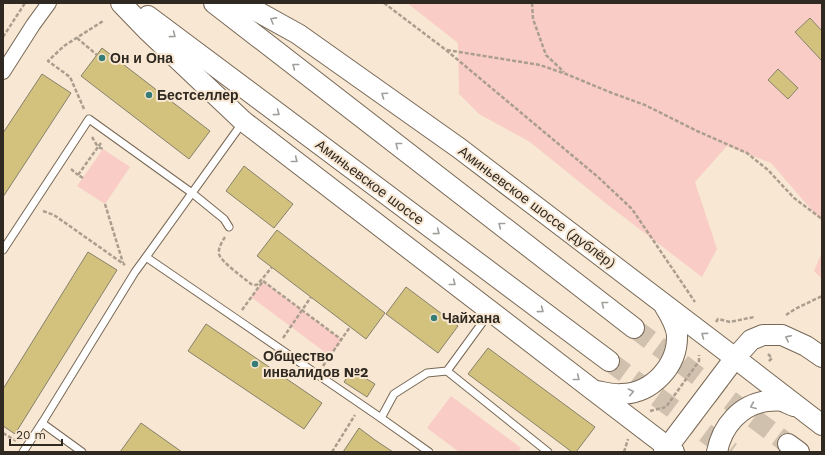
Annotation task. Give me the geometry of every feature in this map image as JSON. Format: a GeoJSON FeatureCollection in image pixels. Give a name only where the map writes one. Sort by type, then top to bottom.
{"type":"FeatureCollection","features":[{"type":"Feature","properties":{"kind":"main road"},"geometry":{"type":"LineString","coordinates":[[121,3],[148,31],[244,121],[669,450],[736,358],[751,340],[763,335],[782,334],[806,346],[822,357]]}},
{"type":"Feature","properties":{"kind":"main road","name":"Аминьевское шоссе"},"geometry":{"type":"LineString","coordinates":[[131,3],[609,361]]}},
{"type":"Feature","properties":{"kind":"main road"},"geometry":{"type":"LineString","coordinates":[[214,3],[634,328]]}},
{"type":"Feature","properties":{"kind":"main road","name":"Аминьевское шоссе (дублёр)"},"geometry":{"type":"LineString","coordinates":[[242,3],[298,34],[452,144],[736,358],[822,425]]}},
{"type":"Feature","properties":{"kind":"main road"},"geometry":{"type":"LineString","coordinates":[[593,390],[612,394],[632,393],[642,390],[659,379],[671,363],[677,343],[677,333],[663,303]]}},
{"type":"Feature","properties":{"kind":"main road"},"geometry":{"type":"LineString","coordinates":[[717,452],[721,437],[729,424],[735,416],[752,405],[762,402],[782,401],[803,411]]}},
{"type":"Feature","properties":{"kind":"street"},"geometry":{"type":"LineString","coordinates":[[3,72],[49,3]]}},
{"type":"Feature","properties":{"kind":"lane"},"geometry":{"type":"LineString","coordinates":[[22,452],[42,423],[134,272],[244,121]]}},
{"type":"Feature","properties":{"kind":"lane"},"geometry":{"type":"LineString","coordinates":[[3,250],[87,122],[192,193],[224,219],[229,227]]}},
{"type":"Feature","properties":{"kind":"lane"},"geometry":{"type":"LineString","coordinates":[[146,257],[429,452]]}},
{"type":"Feature","properties":{"kind":"lane"},"geometry":{"type":"LineString","coordinates":[[447,371],[491,311]]}},
{"type":"Feature","properties":{"kind":"lane"},"geometry":{"type":"LineString","coordinates":[[380,418],[394,394],[427,373],[447,371],[548,452]]}},
{"type":"Feature","properties":{"kind":"lane"},"geometry":{"type":"LineString","coordinates":[[42,423],[82,452]]}},
{"type":"Feature","properties":{"kind":"path"},"geometry":{"type":"LineString","coordinates":[[3,37],[24,3]]}},
{"type":"Feature","properties":{"kind":"path"},"geometry":{"type":"LineString","coordinates":[[384,3],[446,50],[598,177],[632,209],[695,302]]}},
{"type":"Feature","properties":{"kind":"path"},"geometry":{"type":"LineString","coordinates":[[532,3],[534,19],[546,55],[566,74]]}},
{"type":"Feature","properties":{"kind":"path"},"geometry":{"type":"LineString","coordinates":[[98,147],[70,77],[48,61],[64,46],[103,22]]}},
{"type":"Feature","properties":{"kind":"path"},"geometry":{"type":"LineString","coordinates":[[76,38],[97,55]]}},
{"type":"Feature","properties":{"kind":"path"},"geometry":{"type":"LineString","coordinates":[[446,50],[540,65],[645,105],[697,131],[747,153],[768,170],[794,198],[822,219]]}},
{"type":"Feature","properties":{"kind":"path"},"geometry":{"type":"LineString","coordinates":[[98,147],[103,148]]}},
{"type":"Feature","properties":{"kind":"path"},"geometry":{"type":"LineString","coordinates":[[82,178],[78,175],[98,147]]}},
{"type":"Feature","properties":{"kind":"path"},"geometry":{"type":"LineString","coordinates":[[105,204],[123,263]]}},
{"type":"Feature","properties":{"kind":"path"},"geometry":{"type":"LineString","coordinates":[[54,215],[134,272]]}},
{"type":"Feature","properties":{"kind":"path"},"geometry":{"type":"LineString","coordinates":[[229,227],[219,250],[219,255],[226,263],[252,284],[256,285],[272,267]]}},
{"type":"Feature","properties":{"kind":"path"},"geometry":{"type":"LineString","coordinates":[[251,297],[263,281],[342,340]]}},
{"type":"Feature","properties":{"kind":"path"},"geometry":{"type":"LineString","coordinates":[[786,315],[822,296]]}},
{"type":"Feature","properties":{"kind":"path"},"geometry":{"type":"LineString","coordinates":[[277,346],[311,297]]}},
{"type":"Feature","properties":{"kind":"path"},"geometry":{"type":"LineString","coordinates":[[330,356],[350,327]]}},
{"type":"Feature","properties":{"kind":"path"},"geometry":{"type":"LineString","coordinates":[[763,350],[772,358],[768,363]]}},
{"type":"Feature","properties":{"kind":"path"},"geometry":{"type":"LineString","coordinates":[[332,452],[362,405]]}},
{"type":"Feature","properties":{"kind":"path"},"geometry":{"type":"LineString","coordinates":[[624,452],[630,435]]}},
{"type":"Feature","properties":{"kind":"shaded area"},"geometry":{"type":"Polygon","coordinates":[[[407,3],[822,3],[822,222],[771,163],[727,146],[695,182],[717,249],[702,277],[608,205],[530,142],[479,114],[459,94],[458,43],[407,3]]]}},
{"type":"Feature","properties":{"kind":"shaded area"},"geometry":{"type":"Polygon","coordinates":[[[103,149],[130,167],[105,204],[77,186],[103,149]]]}},
{"type":"Feature","properties":{"kind":"shaded area"},"geometry":{"type":"Polygon","coordinates":[[[822,252],[822,279],[814,271],[822,252]]]}},
{"type":"Feature","properties":{"kind":"shaded area"},"geometry":{"type":"Polygon","coordinates":[[[263,281],[342,340],[330,356],[251,297],[263,281]]]}},
{"type":"Feature","properties":{"kind":"shaded area"},"geometry":{"type":"Polygon","coordinates":[[[451,396],[521,448],[518,452],[459,452],[427,428],[451,396]]]}},
{"type":"Feature","properties":{"kind":"building"},"geometry":{"type":"Polygon","coordinates":[[[810,18],[822,31],[822,61],[795,32],[810,18]]]}},
{"type":"Feature","properties":{"kind":"building"},"geometry":{"type":"Polygon","coordinates":[[[102,48],[210,131],[189,159],[81,76],[102,48]]]}},
{"type":"Feature","properties":{"kind":"building"},"geometry":{"type":"Polygon","coordinates":[[[778,69],[798,88],[788,99],[768,80],[778,69]]]}},
{"type":"Feature","properties":{"kind":"building"},"geometry":{"type":"Polygon","coordinates":[[[42,74],[71,93],[3,197],[3,133],[42,74]]]}},
{"type":"Feature","properties":{"kind":"building"},"geometry":{"type":"Polygon","coordinates":[[[244,166],[293,204],[274,228],[226,191],[244,166]]]}},
{"type":"Feature","properties":{"kind":"building"},"geometry":{"type":"Polygon","coordinates":[[[277,230],[385,313],[366,339],[257,256],[277,230]]]}},
{"type":"Feature","properties":{"kind":"building"},"geometry":{"type":"Polygon","coordinates":[[[88,252],[117,270],[15,434],[3,426],[3,389],[88,252]]]}},
{"type":"Feature","properties":{"kind":"building"},"geometry":{"type":"Polygon","coordinates":[[[406,287],[458,326],[438,353],[386,314],[406,287]]]}},
{"type":"Feature","properties":{"kind":"building"},"geometry":{"type":"Polygon","coordinates":[[[206,324],[322,403],[304,429],[188,351],[206,324]]]}},
{"type":"Feature","properties":{"kind":"building"},"geometry":{"type":"Polygon","coordinates":[[[488,348],[595,427],[576,452],[572,452],[468,374],[488,348]]]}},
{"type":"Feature","properties":{"kind":"building"},"geometry":{"type":"Polygon","coordinates":[[[352,370],[375,384],[367,397],[344,382],[352,370]]]}},
{"type":"Feature","properties":{"kind":"building"},"geometry":{"type":"Polygon","coordinates":[[[141,423],[182,452],[120,452],[141,423]]]}},
{"type":"Feature","properties":{"kind":"building"},"geometry":{"type":"Polygon","coordinates":[[[359,428],[375,440],[393,452],[343,452],[359,428]]]}},
{"type":"Feature","properties":{"kind":"tunnel"},"geometry":{"type":"LineString","coordinates":[[634,328],[788,444]]}},
{"type":"Feature","properties":{"kind":"tunnel"},"geometry":{"type":"LineString","coordinates":[[609,361],[731,452]]}},
{"type":"Feature","properties":{"kind":"place","name":"Он и Она"},"geometry":{"type":"Point","coordinates":[102,58]}},
{"type":"Feature","properties":{"kind":"place","name":"Бестселлер"},"geometry":{"type":"Point","coordinates":[149,95]}},
{"type":"Feature","properties":{"kind":"place","name":"Чайхана"},"geometry":{"type":"Point","coordinates":[434,318]}},
{"type":"Feature","properties":{"kind":"place","name":"Общество инвалидов №2"},"geometry":{"type":"Point","coordinates":[255,364]}}]}
